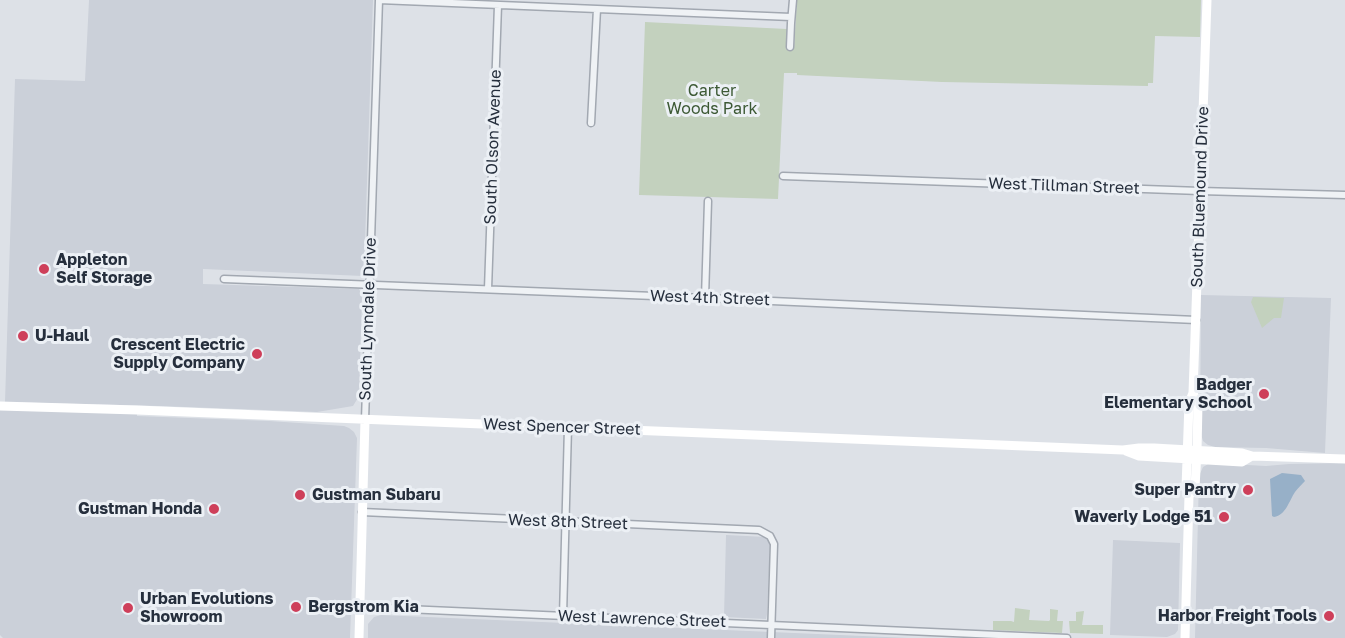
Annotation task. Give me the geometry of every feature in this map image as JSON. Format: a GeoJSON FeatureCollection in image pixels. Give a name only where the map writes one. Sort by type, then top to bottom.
{"type":"FeatureCollection","features":[{"type":"Feature","properties":{"kind":"street"},"geometry":{"type":"LineString","coordinates":[[379,0],[791,17]]}},
{"type":"Feature","properties":{"kind":"street","name":"South Lynndale Drive"},"geometry":{"type":"LineString","coordinates":[[359,638],[379,0]]}},
{"type":"Feature","properties":{"kind":"street"},"geometry":{"type":"LineString","coordinates":[[790,47],[794,0]]}},
{"type":"Feature","properties":{"kind":"street","name":"South Bluemound Drive"},"geometry":{"type":"LineString","coordinates":[[1185,638],[1189,496],[1186,488],[1192,455],[1189,403],[1193,393],[1207,0]]}},
{"type":"Feature","properties":{"kind":"street","name":"South Olson Avenue"},"geometry":{"type":"LineString","coordinates":[[488,289],[498,5]]}},
{"type":"Feature","properties":{"kind":"street"},"geometry":{"type":"LineString","coordinates":[[591,123],[597,9]]}},
{"type":"Feature","properties":{"kind":"street","name":"West Tillman Street"},"geometry":{"type":"LineString","coordinates":[[783,176],[1345,195]]}},
{"type":"Feature","properties":{"kind":"street"},"geometry":{"type":"LineString","coordinates":[[705,298],[708,201]]}},
{"type":"Feature","properties":{"kind":"street","name":"West 4th Street"},"geometry":{"type":"LineString","coordinates":[[224,279],[1196,320]]}},
{"type":"Feature","properties":{"kind":"street","name":"West Spencer Street"},"geometry":{"type":"LineString","coordinates":[[0,406],[1123,450],[1139,456],[1192,455],[1242,462],[1252,456],[1345,459]]}},
{"type":"Feature","properties":{"kind":"street"},"geometry":{"type":"LineString","coordinates":[[563,616],[568,428]]}},
{"type":"Feature","properties":{"kind":"street","name":"West 8th Street"},"geometry":{"type":"LineString","coordinates":[[362,513],[759,530],[772,537],[774,544],[771,625]]}},
{"type":"Feature","properties":{"kind":"street","name":"West Lawrence Street"},"geometry":{"type":"LineString","coordinates":[[360,609],[383,608],[1067,638]]}},
{"type":"Feature","properties":{"kind":"street"},"geometry":{"type":"LineString","coordinates":[[771,625],[771,638]]}},
{"type":"Feature","properties":{"kind":"shaded area"},"geometry":{"type":"Polygon","coordinates":[[[89,0],[373,0],[363,276],[203,269],[203,284],[359,289],[362,295],[359,396],[353,406],[317,412],[5,402],[15,79],[85,81],[89,0]]]}},
{"type":"Feature","properties":{"kind":"shaded area","name":"Badger Elementary School"},"geometry":{"type":"Polygon","coordinates":[[[1201,295],[1331,298],[1325,453],[1215,447],[1203,441],[1200,431],[1201,295]]]}},
{"type":"Feature","properties":{"kind":"shaded area"},"geometry":{"type":"Polygon","coordinates":[[[0,406],[137,410],[137,416],[269,421],[349,428],[357,438],[350,638],[3,638],[0,635],[0,406]]]}},
{"type":"Feature","properties":{"kind":"shaded area"},"geometry":{"type":"Polygon","coordinates":[[[1210,463],[1266,466],[1345,463],[1345,638],[1195,638],[1199,476],[1203,467],[1210,463]]]}},
{"type":"Feature","properties":{"kind":"shaded area"},"geometry":{"type":"Polygon","coordinates":[[[726,535],[769,539],[766,619],[724,617],[726,535]]]}},
{"type":"Feature","properties":{"kind":"shaded area"},"geometry":{"type":"Polygon","coordinates":[[[1113,540],[1180,543],[1178,630],[1175,634],[1167,637],[1110,635],[1113,540]]]}},
{"type":"Feature","properties":{"kind":"shaded area"},"geometry":{"type":"Polygon","coordinates":[[[381,615],[909,638],[368,638],[368,624],[374,617],[381,615]]]}},
{"type":"Feature","properties":{"kind":"green space","name":"Carter Woods Park"},"geometry":{"type":"Polygon","coordinates":[[[797,0],[1201,0],[1200,37],[1155,36],[1153,83],[1148,83],[1148,86],[942,82],[784,73],[778,199],[639,195],[645,22],[787,29],[786,48],[794,49],[797,0]]]}},
{"type":"Feature","properties":{"kind":"green space"},"geometry":{"type":"Polygon","coordinates":[[[1253,297],[1284,298],[1281,318],[1274,318],[1262,328],[1251,302],[1253,297]]]}},
{"type":"Feature","properties":{"kind":"green space"},"geometry":{"type":"Polygon","coordinates":[[[1015,608],[1030,610],[1029,620],[1049,621],[1050,609],[1058,610],[1057,621],[1063,621],[1062,633],[993,630],[993,621],[1014,622],[1015,608]]]}},
{"type":"Feature","properties":{"kind":"green space"},"geometry":{"type":"Polygon","coordinates":[[[1084,611],[1082,625],[1103,625],[1103,634],[1070,633],[1069,621],[1076,621],[1076,612],[1084,611]]]}},
{"type":"Feature","properties":{"kind":"water"},"geometry":{"type":"Polygon","coordinates":[[[1282,473],[1301,475],[1305,481],[1295,492],[1282,514],[1274,517],[1272,516],[1270,479],[1282,473]]]}},
{"type":"Feature","properties":{"kind":"place","name":"Appleton Self Storage"},"geometry":{"type":"Point","coordinates":[44,269]}},
{"type":"Feature","properties":{"kind":"place","name":"U-Haul"},"geometry":{"type":"Point","coordinates":[23,336]}},
{"type":"Feature","properties":{"kind":"place","name":"Crescent Electric Supply Company"},"geometry":{"type":"Point","coordinates":[257,354]}},
{"type":"Feature","properties":{"kind":"place","name":"Badger Elementary School"},"geometry":{"type":"Point","coordinates":[1264,394]}},
{"type":"Feature","properties":{"kind":"place","name":"Super Pantry"},"geometry":{"type":"Point","coordinates":[1248,490]}},
{"type":"Feature","properties":{"kind":"place","name":"Gustman Subaru"},"geometry":{"type":"Point","coordinates":[300,495]}},
{"type":"Feature","properties":{"kind":"place","name":"Gustman Honda"},"geometry":{"type":"Point","coordinates":[214,509]}},
{"type":"Feature","properties":{"kind":"place","name":"Waverly Lodge 51"},"geometry":{"type":"Point","coordinates":[1224,517]}},
{"type":"Feature","properties":{"kind":"place","name":"Bergstrom Kia"},"geometry":{"type":"Point","coordinates":[296,607]}},
{"type":"Feature","properties":{"kind":"place","name":"Urban Evolutions Showroom"},"geometry":{"type":"Point","coordinates":[128,608]}},
{"type":"Feature","properties":{"kind":"place","name":"Harbor Freight Tools"},"geometry":{"type":"Point","coordinates":[1329,616]}}]}
